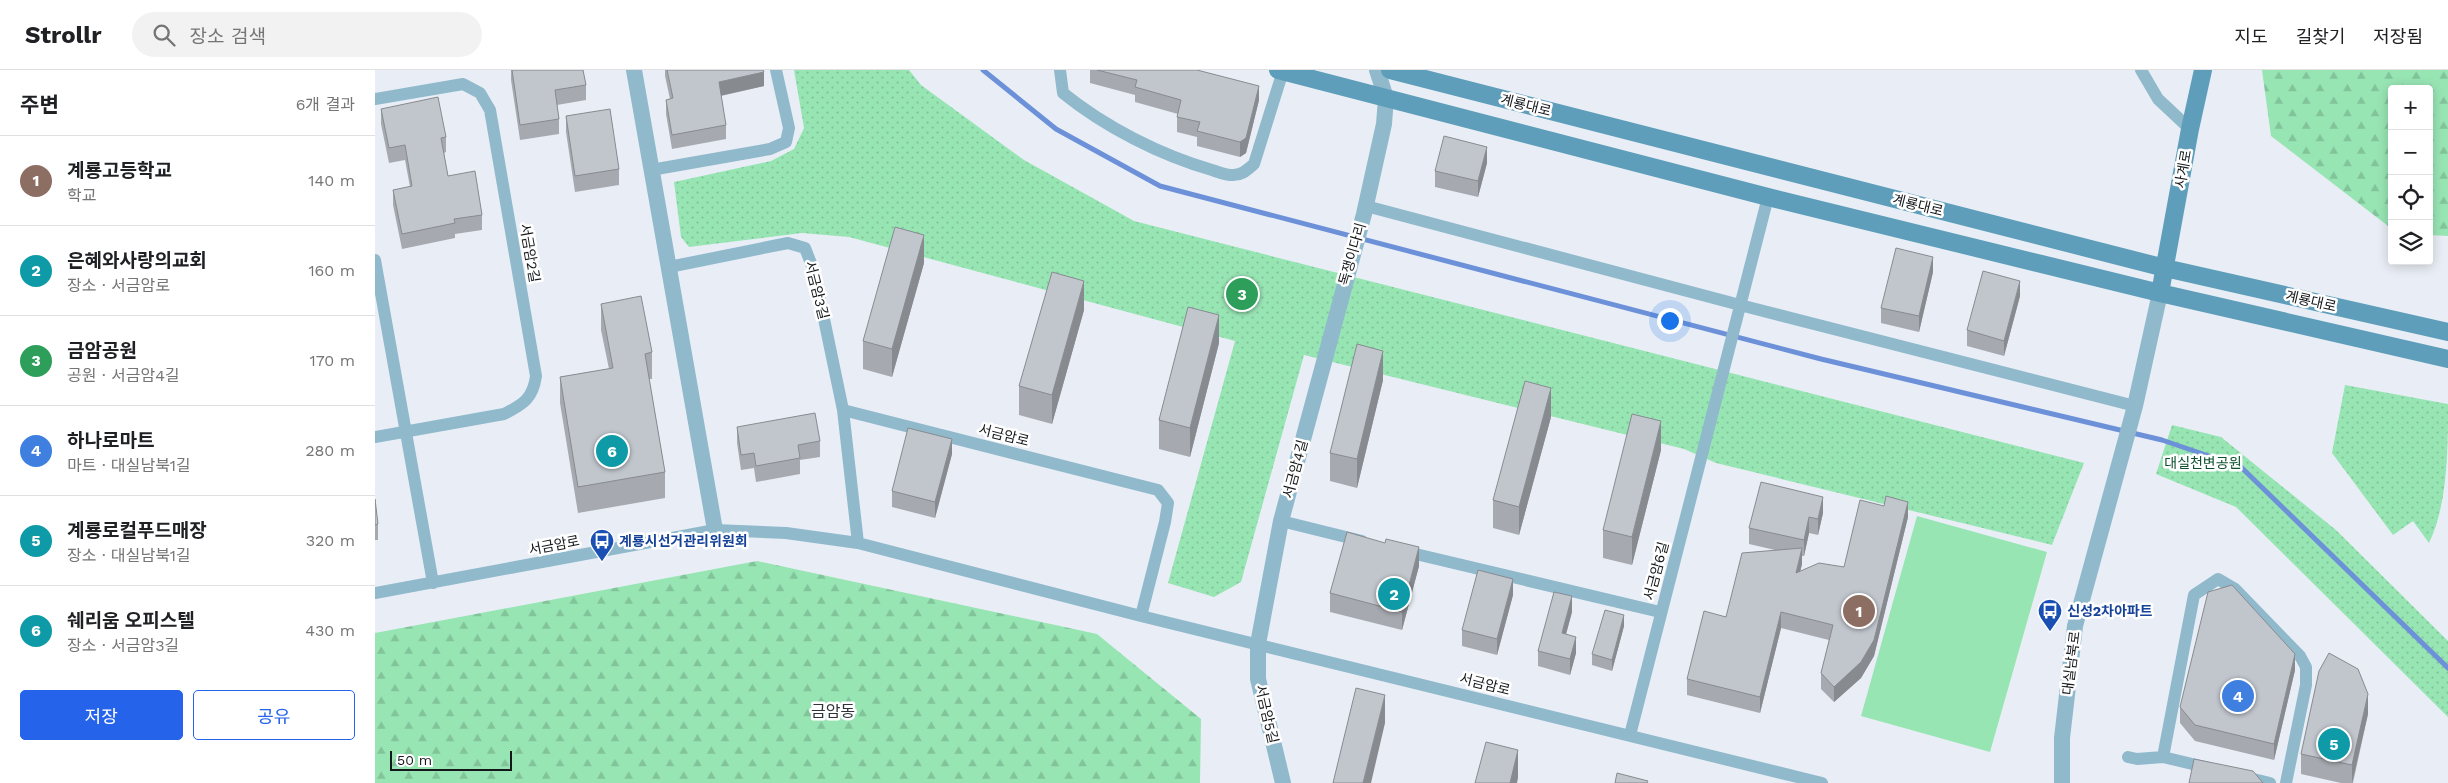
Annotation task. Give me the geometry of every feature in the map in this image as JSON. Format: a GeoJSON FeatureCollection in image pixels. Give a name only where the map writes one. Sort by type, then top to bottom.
{"type":"FeatureCollection","features":[{"type":"Feature","properties":{"kind":"main road","name":"계룡대로"},"geometry":{"type":"LineString","coordinates":[[1390,70],[2165,268],[2448,332]]}},
{"type":"Feature","properties":{"kind":"main road","name":"사계로"},"geometry":{"type":"LineString","coordinates":[[2165,268],[2190,129],[2203,70]]}},
{"type":"Feature","properties":{"kind":"main road","name":"계룡대로"},"geometry":{"type":"LineString","coordinates":[[1281,71],[1768,197],[2160,294],[2448,359]]}},
{"type":"Feature","properties":{"kind":"main road"},"geometry":{"type":"LineString","coordinates":[[2160,294],[2165,268]]}},
{"type":"Feature","properties":{"kind":"street"},"geometry":{"type":"LineString","coordinates":[[634,70],[715,530]]}},
{"type":"Feature","properties":{"kind":"street"},"geometry":{"type":"LineString","coordinates":[[651,170],[770,149],[786,142],[789,128],[776,70]]}},
{"type":"Feature","properties":{"kind":"street"},"geometry":{"type":"LineString","coordinates":[[1060,70],[1063,93],[1080,106],[1135,138],[1195,165],[1231,175],[1245,173],[1254,164],[1281,71]]}},
{"type":"Feature","properties":{"kind":"street"},"geometry":{"type":"LineString","coordinates":[[1377,70],[1386,98],[1384,124],[1365,210],[2135,406],[2160,294]]}},
{"type":"Feature","properties":{"kind":"street"},"geometry":{"type":"LineString","coordinates":[[2141,70],[2158,99],[2190,129]]}},
{"type":"Feature","properties":{"kind":"street","name":"서금암2길"},"geometry":{"type":"LineString","coordinates":[[375,99],[463,84],[480,93],[490,110],[536,376],[534,391],[520,406],[504,414],[375,437]]}},
{"type":"Feature","properties":{"kind":"street"},"geometry":{"type":"LineString","coordinates":[[1740,305],[1768,197]]}},
{"type":"Feature","properties":{"kind":"street","name":"독쟁이다리"},"geometry":{"type":"LineString","coordinates":[[1341,295],[1365,210]]}},
{"type":"Feature","properties":{"kind":"street","name":"서금암3길"},"geometry":{"type":"LineString","coordinates":[[669,267],[788,244],[805,248],[814,271],[843,410]]}},
{"type":"Feature","properties":{"kind":"street"},"geometry":{"type":"LineString","coordinates":[[375,260],[433,583]]}},
{"type":"Feature","properties":{"kind":"street","name":"서금암4길"},"geometry":{"type":"LineString","coordinates":[[1258,644],[1281,522],[1341,295]]}},
{"type":"Feature","properties":{"kind":"street","name":"서금암6길"},"geometry":{"type":"LineString","coordinates":[[1630,735],[1740,305]]}},
{"type":"Feature","properties":{"kind":"street","name":"대실남북로"},"geometry":{"type":"LineString","coordinates":[[2062,783],[2062,738],[2075,626],[2135,406]]}},
{"type":"Feature","properties":{"kind":"street"},"geometry":{"type":"LineString","coordinates":[[843,410],[858,543]]}},
{"type":"Feature","properties":{"kind":"street","name":"서금암로"},"geometry":{"type":"LineString","coordinates":[[843,410],[1158,490],[1168,503],[1141,616]]}},
{"type":"Feature","properties":{"kind":"street"},"geometry":{"type":"LineString","coordinates":[[1281,522],[1374,544]]}},
{"type":"Feature","properties":{"kind":"street","name":"서금암로"},"geometry":{"type":"LineString","coordinates":[[375,593],[715,530],[786,532],[858,543],[1141,616],[1822,783]]}},
{"type":"Feature","properties":{"kind":"street"},"geometry":{"type":"LineString","coordinates":[[1392,548],[1661,612]]}},
{"type":"Feature","properties":{"kind":"street"},"geometry":{"type":"LineString","coordinates":[[2163,757],[2194,595],[2218,579],[2235,589],[2300,656],[2306,667],[2306,685],[2286,783]]}},
{"type":"Feature","properties":{"kind":"street","name":"서금암5길"},"geometry":{"type":"LineString","coordinates":[[1258,644],[1258,679],[1283,783]]}},
{"type":"Feature","properties":{"kind":"street"},"geometry":{"type":"LineString","coordinates":[[2128,757],[2163,757],[2269,783]]}},
{"type":"Feature","properties":{"kind":"green space"},"geometry":{"type":"Polygon","coordinates":[[[794,70],[909,70],[921,85],[1024,160],[1134,221],[2084,463],[2052,545],[1716,463],[1684,449],[1304,355],[1241,582],[1214,597],[1168,583],[1235,341],[849,237],[802,233],[689,247],[681,237],[674,182],[771,161],[794,149],[804,128],[794,70]]]}},
{"type":"Feature","properties":{"kind":"green space"},"geometry":{"type":"Polygon","coordinates":[[[2262,70],[2448,70],[2448,236],[2433,235],[2433,85],[2388,85],[2388,226],[2271,136],[2262,70]]]}},
{"type":"Feature","properties":{"kind":"green space"},"geometry":{"type":"Polygon","coordinates":[[[2345,385],[2448,404],[2446,475],[2440,511],[2429,543],[2413,521],[2393,535],[2332,453],[2345,385]]]}},
{"type":"Feature","properties":{"kind":"green space","name":"대실천변공원"},"geometry":{"type":"Polygon","coordinates":[[[2172,425],[2221,437],[2336,530],[2448,641],[2448,717],[2236,507],[2156,474],[2172,425]]]}},
{"type":"Feature","properties":{"kind":"green space"},"geometry":{"type":"Polygon","coordinates":[[[1917,516],[2047,552],[1990,752],[1861,716],[1917,516]]]}},
{"type":"Feature","properties":{"kind":"green space"},"geometry":{"type":"Polygon","coordinates":[[[757,561],[1097,634],[1201,719],[1200,783],[375,783],[375,633],[757,561]]]}},
{"type":"Feature","properties":{"kind":"building"},"geometry":{"type":"Polygon","coordinates":[[[512,70],[583,70],[586,85],[555,90],[559,119],[520,125],[512,70]]]}},
{"type":"Feature","properties":{"kind":"building"},"geometry":{"type":"Polygon","coordinates":[[[667,70],[763,70],[764,72],[719,82],[726,125],[672,135],[666,100],[673,98],[667,70]]]}},
{"type":"Feature","properties":{"kind":"building"},"geometry":{"type":"Polygon","coordinates":[[[1097,70],[1197,70],[1259,86],[1246,138],[1240,142],[1197,131],[1200,122],[1177,117],[1181,100],[1135,87],[1137,80],[1097,70]]]}},
{"type":"Feature","properties":{"kind":"building"},"geometry":{"type":"Polygon","coordinates":[[[438,97],[446,137],[441,138],[448,176],[475,171],[482,215],[454,219],[455,223],[402,234],[393,190],[412,186],[405,145],[389,148],[381,109],[438,97]]]}},
{"type":"Feature","properties":{"kind":"building"},"geometry":{"type":"Polygon","coordinates":[[[610,109],[619,169],[575,176],[566,116],[610,109]]]}},
{"type":"Feature","properties":{"kind":"building"},"geometry":{"type":"Polygon","coordinates":[[[1444,136],[1487,147],[1478,181],[1435,171],[1444,136]]]}},
{"type":"Feature","properties":{"kind":"building"},"geometry":{"type":"Polygon","coordinates":[[[895,227],[924,235],[892,349],[863,341],[895,227]]]}},
{"type":"Feature","properties":{"kind":"building"},"geometry":{"type":"Polygon","coordinates":[[[1896,248],[1933,257],[1919,316],[1881,308],[1896,248]]]}},
{"type":"Feature","properties":{"kind":"building"},"geometry":{"type":"Polygon","coordinates":[[[1983,271],[2020,281],[2004,341],[1967,330],[1983,271]]]}},
{"type":"Feature","properties":{"kind":"building"},"geometry":{"type":"Polygon","coordinates":[[[1052,272],[1084,281],[1052,395],[1019,386],[1052,272]]]}},
{"type":"Feature","properties":{"kind":"building"},"geometry":{"type":"Polygon","coordinates":[[[641,296],[652,352],[645,354],[665,472],[578,487],[560,377],[613,368],[601,304],[641,296]]]}},
{"type":"Feature","properties":{"kind":"building"},"geometry":{"type":"Polygon","coordinates":[[[1188,307],[1219,315],[1190,428],[1159,420],[1188,307]]]}},
{"type":"Feature","properties":{"kind":"building"},"geometry":{"type":"Polygon","coordinates":[[[1357,344],[1383,351],[1357,459],[1330,453],[1357,344]]]}},
{"type":"Feature","properties":{"kind":"building"},"geometry":{"type":"Polygon","coordinates":[[[1525,381],[1551,388],[1519,507],[1493,500],[1525,381]]]}},
{"type":"Feature","properties":{"kind":"building"},"geometry":{"type":"Polygon","coordinates":[[[815,413],[820,441],[798,445],[800,458],[756,466],[754,453],[741,455],[737,427],[815,413]]]}},
{"type":"Feature","properties":{"kind":"building"},"geometry":{"type":"Polygon","coordinates":[[[1632,414],[1661,421],[1632,537],[1603,530],[1632,414]]]}},
{"type":"Feature","properties":{"kind":"building"},"geometry":{"type":"Polygon","coordinates":[[[908,428],[952,439],[935,502],[892,491],[908,428]]]}},
{"type":"Feature","properties":{"kind":"building"},"geometry":{"type":"Polygon","coordinates":[[[1761,482],[1823,497],[1818,519],[1809,517],[1804,540],[1749,528],[1761,482]]]}},
{"type":"Feature","properties":{"kind":"building"},"geometry":{"type":"Polygon","coordinates":[[[1886,496],[1908,502],[1874,640],[1861,662],[1834,687],[1821,673],[1833,625],[1781,612],[1760,697],[1687,679],[1704,611],[1726,617],[1742,553],[1802,548],[1796,573],[1819,563],[1844,567],[1860,500],[1884,506],[1886,496]]]}},
{"type":"Feature","properties":{"kind":"building"},"geometry":{"type":"Polygon","coordinates":[[[375,499],[378,524],[375,525],[375,499]]]}},
{"type":"Feature","properties":{"kind":"building"},"geometry":{"type":"Polygon","coordinates":[[[1347,532],[1385,543],[1386,539],[1419,547],[1402,612],[1330,593],[1347,532]]]}},
{"type":"Feature","properties":{"kind":"building"},"geometry":{"type":"Polygon","coordinates":[[[1478,570],[1513,579],[1497,639],[1462,630],[1478,570]]]}},
{"type":"Feature","properties":{"kind":"building"},"geometry":{"type":"Polygon","coordinates":[[[2232,585],[2295,654],[2274,744],[2195,725],[2180,707],[2208,592],[2232,585]]]}},
{"type":"Feature","properties":{"kind":"building"},"geometry":{"type":"Polygon","coordinates":[[[1554,592],[1572,596],[1562,633],[1576,637],[1570,659],[1538,651],[1554,592]]]}},
{"type":"Feature","properties":{"kind":"building"},"geometry":{"type":"Polygon","coordinates":[[[1605,610],[1624,615],[1612,660],[1592,654],[1605,610]]]}},
{"type":"Feature","properties":{"kind":"building"},"geometry":{"type":"Polygon","coordinates":[[[2329,653],[2358,669],[2368,694],[2352,765],[2301,754],[2319,671],[2329,653]]]}},
{"type":"Feature","properties":{"kind":"building"},"geometry":{"type":"Polygon","coordinates":[[[1356,688],[1385,695],[1363,783],[1333,783],[1356,688]]]}},
{"type":"Feature","properties":{"kind":"building"},"geometry":{"type":"Polygon","coordinates":[[[1486,742],[1518,750],[1510,783],[1475,783],[1486,742]]]}},
{"type":"Feature","properties":{"kind":"building"},"geometry":{"type":"Polygon","coordinates":[[[2194,759],[2253,771],[2263,783],[2189,783],[2194,759]]]}},
{"type":"Feature","properties":{"kind":"building"},"geometry":{"type":"Polygon","coordinates":[[[1617,773],[1648,781],[1647,783],[1615,783],[1617,773]]]}},
{"type":"Feature","properties":{"kind":"waterway"},"geometry":{"type":"LineString","coordinates":[[983,70],[1056,129],[1160,186],[1821,359],[2162,440],[2241,467],[2448,668]]}},
{"type":"Feature","properties":{"kind":"place","name":"금암공원"},"geometry":{"type":"Point","coordinates":[1242,294]}},
{"type":"Feature","properties":{"kind":"place","name":"쉐리움 오피스텔"},"geometry":{"type":"Point","coordinates":[612,451]}},
{"type":"Feature","properties":{"kind":"place","name":"계룡시선거관리위원회"},"geometry":{"type":"Point","coordinates":[602,562]}},
{"type":"Feature","properties":{"kind":"place","name":"은혜와사랑의교회"},"geometry":{"type":"Point","coordinates":[1394,594]}},
{"type":"Feature","properties":{"kind":"place","name":"계룡고등학교"},"geometry":{"type":"Point","coordinates":[1859,611]}},
{"type":"Feature","properties":{"kind":"place","name":"신성2차아파트"},"geometry":{"type":"Point","coordinates":[2050,632]}},
{"type":"Feature","properties":{"kind":"place","name":"하나로마트"},"geometry":{"type":"Point","coordinates":[2238,696]}},
{"type":"Feature","properties":{"kind":"place","name":"계룡로컬푸드매장"},"geometry":{"type":"Point","coordinates":[2334,744]}},
{"type":"Feature","properties":{"kind":"district","name":"금암동"},"geometry":{"type":"Point","coordinates":[833,711]}}]}
